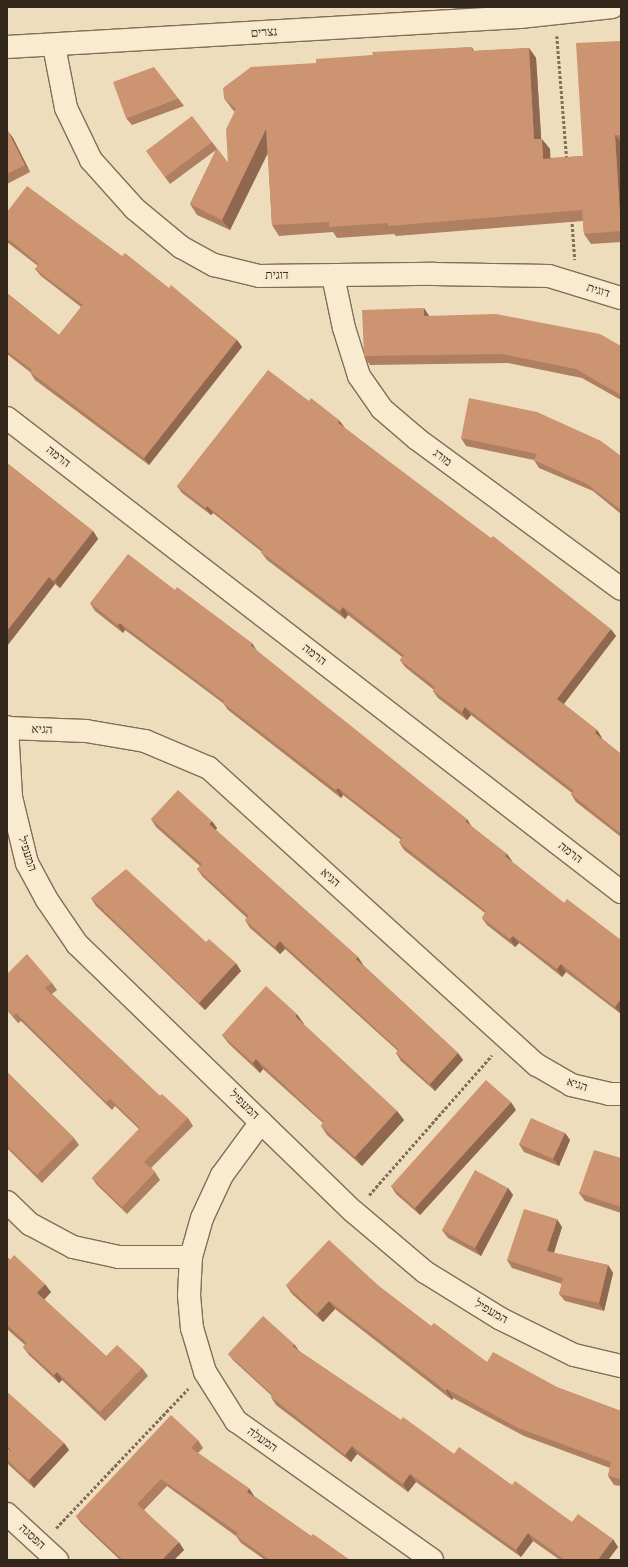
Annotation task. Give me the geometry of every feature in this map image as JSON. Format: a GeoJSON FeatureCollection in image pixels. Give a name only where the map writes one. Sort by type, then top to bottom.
{"type":"FeatureCollection","features":[{"type":"Feature","properties":{"kind":"street","name":"נצרים"},"geometry":{"type":"LineString","coordinates":[[7,47],[54,46],[520,17],[549,11],[612,7]]}},
{"type":"Feature","properties":{"kind":"street"},"geometry":{"type":"LineString","coordinates":[[617,7],[621,10]]}},
{"type":"Feature","properties":{"kind":"street","name":"דוגית"},"geometry":{"type":"LineString","coordinates":[[54,46],[66,108],[91,160],[135,209],[181,247],[214,265],[259,276],[434,274],[549,276],[620,294]]}},
{"type":"Feature","properties":{"kind":"street","name":"מורג"},"geometry":{"type":"LineString","coordinates":[[333,276],[344,328],[359,376],[382,409],[417,439],[621,589]]}},
{"type":"Feature","properties":{"kind":"street","name":"הרמה"},"geometry":{"type":"LineString","coordinates":[[7,418],[621,892]]}},
{"type":"Feature","properties":{"kind":"street","name":"הגיא"},"geometry":{"type":"LineString","coordinates":[[8,728],[86,731],[145,741],[209,768],[537,1065],[571,1085],[609,1094],[621,1094]]}},
{"type":"Feature","properties":{"kind":"street","name":"המעפיל"},"geometry":{"type":"LineString","coordinates":[[8,728],[11,798],[27,863],[47,900],[77,944],[354,1212],[425,1272],[501,1318],[574,1355],[621,1366]]}},
{"type":"Feature","properties":{"kind":"street","name":"המעלה"},"geometry":{"type":"LineString","coordinates":[[261,1122],[222,1175],[202,1218],[191,1257],[189,1295],[192,1328],[205,1372],[236,1421],[432,1560]]}},
{"type":"Feature","properties":{"kind":"street"},"geometry":{"type":"LineString","coordinates":[[7,1202],[30,1224],[73,1247],[119,1257],[191,1257]]}},
{"type":"Feature","properties":{"kind":"street","name":"הפסגה"},"geometry":{"type":"LineString","coordinates":[[7,1514],[57,1560]]}},
{"type":"Feature","properties":{"kind":"path"},"geometry":{"type":"LineString","coordinates":[[549,11],[568,165]]}},
{"type":"Feature","properties":{"kind":"path"},"geometry":{"type":"LineString","coordinates":[[571,213],[577,284]]}},
{"type":"Feature","properties":{"kind":"path"},"geometry":{"type":"LineString","coordinates":[[354,1212],[507,1038]]}},
{"type":"Feature","properties":{"kind":"path"},"geometry":{"type":"LineString","coordinates":[[40,1544],[205,1372]]}},
{"type":"Feature","properties":{"kind":"building"},"geometry":{"type":"Polygon","coordinates":[[[621,41],[621,135],[615,135],[621,231],[584,234],[582,210],[388,226],[388,223],[329,227],[329,222],[272,225],[266,129],[222,220],[190,204],[217,148],[228,163],[226,129],[236,109],[224,98],[223,88],[251,67],[316,63],[316,59],[373,55],[372,52],[472,47],[472,51],[529,48],[534,139],[542,139],[543,159],[583,156],[576,43],[621,41]]]}},
{"type":"Feature","properties":{"kind":"building"},"geometry":{"type":"Polygon","coordinates":[[[154,67],[178,98],[126,118],[113,82],[154,67]]]}},
{"type":"Feature","properties":{"kind":"building"},"geometry":{"type":"Polygon","coordinates":[[[192,116],[212,142],[165,177],[146,151],[192,116]]]}},
{"type":"Feature","properties":{"kind":"building"},"geometry":{"type":"Polygon","coordinates":[[[7,131],[25,165],[7,174],[7,131]]]}},
{"type":"Feature","properties":{"kind":"building"},"geometry":{"type":"Polygon","coordinates":[[[27,186],[122,256],[125,253],[169,288],[171,285],[237,340],[144,458],[30,372],[32,370],[7,351],[7,293],[59,335],[83,305],[35,269],[39,264],[7,238],[7,212],[27,186]]]}},
{"type":"Feature","properties":{"kind":"building"},"geometry":{"type":"Polygon","coordinates":[[[424,308],[424,316],[496,314],[600,334],[621,346],[621,395],[576,369],[502,354],[364,356],[362,310],[424,308]]]}},
{"type":"Feature","properties":{"kind":"building"},"geometry":{"type":"Polygon","coordinates":[[[268,370],[309,401],[311,398],[339,420],[338,423],[491,538],[493,536],[611,629],[557,699],[597,730],[595,733],[621,754],[621,834],[571,794],[574,791],[465,707],[462,712],[433,691],[435,687],[400,660],[404,655],[343,607],[340,611],[261,552],[263,550],[207,506],[206,508],[177,486],[268,370]]]}},
{"type":"Feature","properties":{"kind":"building"},"geometry":{"type":"Polygon","coordinates":[[[469,398],[537,412],[601,441],[621,456],[621,510],[587,484],[534,460],[537,454],[461,438],[469,398]]]}},
{"type":"Feature","properties":{"kind":"building"},"geometry":{"type":"Polygon","coordinates":[[[7,463],[93,531],[54,581],[49,577],[7,631],[7,463]]]}},
{"type":"Feature","properties":{"kind":"building"},"geometry":{"type":"Polygon","coordinates":[[[128,554],[175,590],[177,587],[252,643],[250,645],[467,819],[465,821],[507,854],[505,856],[564,903],[567,899],[621,940],[621,999],[615,1007],[561,964],[557,969],[513,936],[510,939],[482,918],[486,911],[399,842],[402,838],[338,788],[336,790],[223,703],[224,701],[120,623],[118,625],[90,603],[128,554]]]}},
{"type":"Feature","properties":{"kind":"building"},"geometry":{"type":"Polygon","coordinates":[[[178,790],[212,821],[209,824],[358,957],[356,959],[458,1053],[430,1084],[396,1053],[399,1050],[280,941],[275,947],[245,920],[249,916],[197,869],[202,864],[151,819],[178,790]]]}},
{"type":"Feature","properties":{"kind":"building"},"geometry":{"type":"Polygon","coordinates":[[[126,869],[206,942],[209,939],[236,963],[199,1003],[91,898],[126,869]]]}},
{"type":"Feature","properties":{"kind":"building"},"geometry":{"type":"Polygon","coordinates":[[[27,954],[52,983],[45,988],[160,1096],[162,1094],[188,1118],[144,1162],[155,1172],[122,1207],[92,1178],[140,1128],[110,1099],[106,1102],[16,1013],[13,1016],[7,1009],[7,974],[27,954]]]}},
{"type":"Feature","properties":{"kind":"building"},"geometry":{"type":"Polygon","coordinates":[[[266,986],[297,1014],[295,1016],[397,1111],[355,1157],[321,1126],[324,1122],[256,1059],[253,1063],[222,1035],[266,986]]]}},
{"type":"Feature","properties":{"kind":"building"},"geometry":{"type":"Polygon","coordinates":[[[7,1072],[74,1138],[37,1175],[7,1146],[7,1072]]]}},
{"type":"Feature","properties":{"kind":"building"},"geometry":{"type":"Polygon","coordinates":[[[486,1080],[511,1102],[415,1208],[391,1186],[486,1080]]]}},
{"type":"Feature","properties":{"kind":"building"},"geometry":{"type":"Polygon","coordinates":[[[531,1118],[565,1133],[553,1159],[519,1144],[531,1118]]]}},
{"type":"Feature","properties":{"kind":"building"},"geometry":{"type":"Polygon","coordinates":[[[594,1150],[621,1158],[621,1207],[579,1193],[594,1150]]]}},
{"type":"Feature","properties":{"kind":"building"},"geometry":{"type":"Polygon","coordinates":[[[475,1170],[508,1188],[475,1248],[442,1230],[475,1170]]]}},
{"type":"Feature","properties":{"kind":"building"},"geometry":{"type":"Polygon","coordinates":[[[524,1209],[557,1219],[547,1251],[608,1265],[599,1303],[559,1294],[563,1278],[507,1260],[524,1209]]]}},
{"type":"Feature","properties":{"kind":"building"},"geometry":{"type":"Polygon","coordinates":[[[329,1240],[380,1287],[431,1326],[434,1323],[487,1362],[493,1352],[557,1387],[621,1411],[621,1479],[608,1476],[611,1462],[518,1428],[447,1389],[446,1391],[329,1301],[317,1314],[286,1285],[329,1240]]]}},
{"type":"Feature","properties":{"kind":"building"},"geometry":{"type":"Polygon","coordinates":[[[14,1255],[45,1284],[37,1293],[106,1356],[117,1345],[142,1368],[100,1412],[57,1372],[54,1375],[23,1347],[27,1343],[7,1325],[7,1257],[10,1260],[14,1255]]]}},
{"type":"Feature","properties":{"kind":"building"},"geometry":{"type":"Polygon","coordinates":[[[263,1316],[294,1344],[292,1346],[401,1420],[403,1417],[454,1454],[459,1447],[512,1485],[515,1481],[572,1522],[578,1514],[613,1539],[598,1560],[565,1560],[528,1533],[516,1550],[410,1474],[403,1484],[352,1446],[345,1455],[271,1397],[273,1395],[228,1354],[263,1316]]]}},
{"type":"Feature","properties":{"kind":"building"},"geometry":{"type":"Polygon","coordinates":[[[7,1392],[64,1443],[29,1480],[7,1460],[7,1454],[11,1450],[7,1446],[7,1392]]]}},
{"type":"Feature","properties":{"kind":"building"},"geometry":{"type":"Polygon","coordinates":[[[171,1415],[198,1440],[191,1448],[249,1488],[247,1492],[311,1536],[313,1534],[350,1560],[270,1560],[236,1536],[238,1533],[161,1479],[137,1504],[179,1542],[162,1560],[123,1560],[76,1516],[171,1415]]]}}]}
